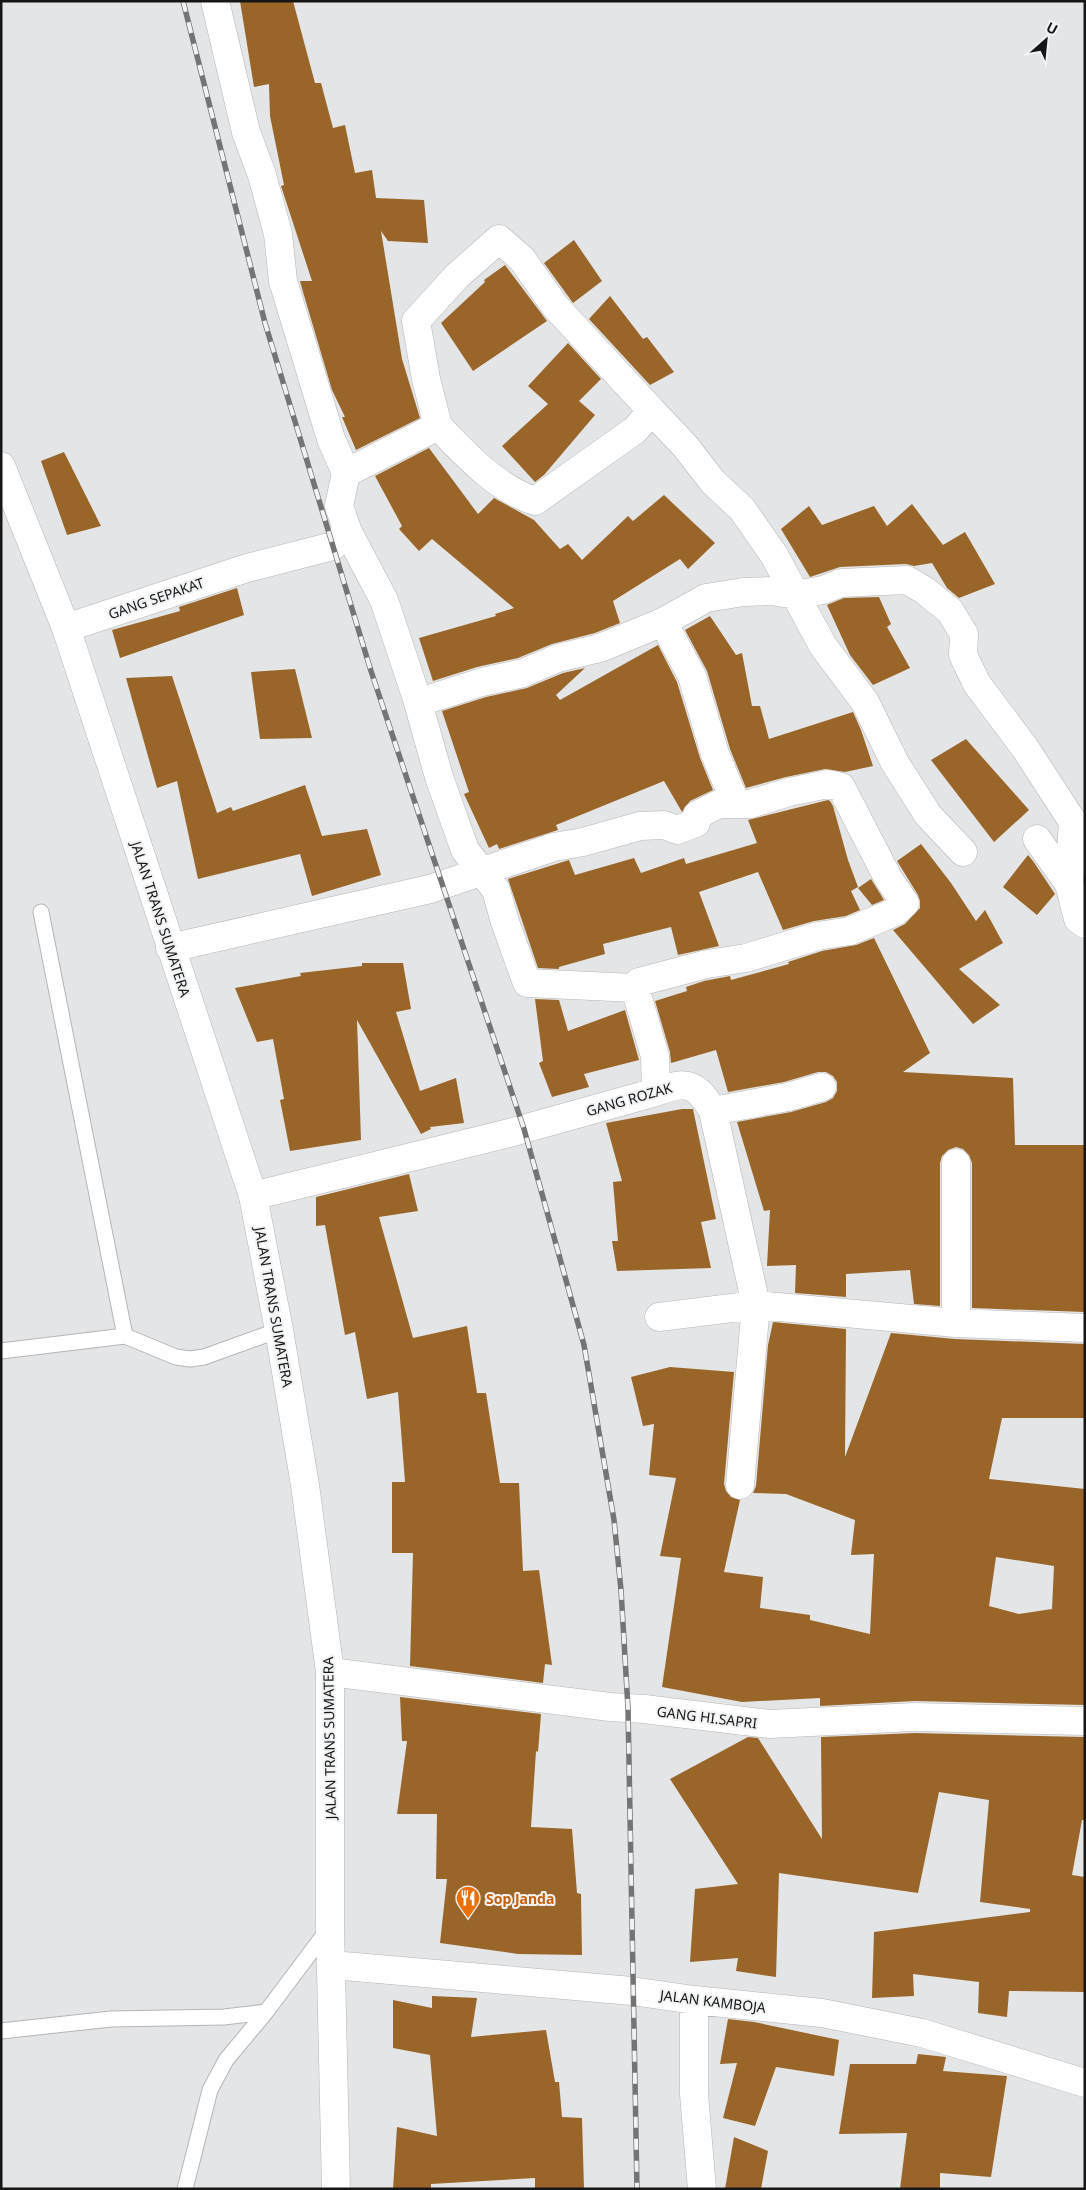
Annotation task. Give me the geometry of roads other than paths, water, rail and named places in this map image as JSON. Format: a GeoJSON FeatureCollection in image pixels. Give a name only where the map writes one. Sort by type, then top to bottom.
{"type":"FeatureCollection","features":[{"type":"Feature","properties":{"kind":"main road"},"geometry":{"type":"LineString","coordinates":[[215,1],[246,132],[262,175],[278,234],[283,280],[331,439],[346,473],[339,506],[348,532],[384,600],[418,699],[439,778],[465,850],[484,872],[496,890],[505,922],[527,983],[635,988]]}},
{"type":"Feature","properties":{"kind":"main road"},"geometry":{"type":"LineString","coordinates":[[652,411],[635,430],[535,501],[523,498],[498,481],[465,454],[438,426],[426,379],[416,321],[457,276],[499,239],[522,259],[555,306],[685,446],[713,482],[742,509],[774,555],[823,646],[866,702],[895,762],[928,815],[963,852]]}},
{"type":"Feature","properties":{"kind":"main road"},"geometry":{"type":"LineString","coordinates":[[346,473],[438,426]]}},
{"type":"Feature","properties":{"kind":"main road","name":"JALAN TRANS SUMATERA"},"geometry":{"type":"LineString","coordinates":[[1,466],[66,628],[170,948],[254,1196],[280,1330],[305,1485],[330,1672],[330,1926],[336,2189]]}},
{"type":"Feature","properties":{"kind":"main road","name":"GANG SEPAKAT"},"geometry":{"type":"LineString","coordinates":[[66,628],[247,568],[333,546],[348,532]]}},
{"type":"Feature","properties":{"kind":"main road"},"geometry":{"type":"LineString","coordinates":[[418,699],[423,700],[523,672],[558,658],[600,648],[663,622],[706,598],[744,592],[771,591],[796,595],[823,590],[841,583],[907,580],[924,590],[950,611],[964,634],[963,655],[977,684],[1025,748],[1073,822],[1069,884],[1078,919],[1085,924]]}},
{"type":"Feature","properties":{"kind":"main road"},"geometry":{"type":"LineString","coordinates":[[663,622],[692,676],[715,754],[736,804]]}},
{"type":"Feature","properties":{"kind":"main road"},"geometry":{"type":"LineString","coordinates":[[170,948],[430,889],[554,847],[583,842],[640,826],[664,824],[677,830],[696,823],[697,815],[719,804],[750,804],[790,792],[828,784],[841,787],[888,878],[905,903],[895,912],[850,931],[818,936],[746,958],[707,964],[639,982],[635,988]]}},
{"type":"Feature","properties":{"kind":"main road"},"geometry":{"type":"LineString","coordinates":[[1037,838],[1069,884]]}},
{"type":"Feature","properties":{"kind":"main road"},"geometry":{"type":"LineString","coordinates":[[635,988],[656,1056],[656,1092]]}},
{"type":"Feature","properties":{"kind":"main road","name":"GANG ROZAK"},"geometry":{"type":"LineString","coordinates":[[254,1196],[509,1133],[656,1092],[675,1084],[685,1085],[703,1094],[713,1111],[756,1305],[740,1485]]}},
{"type":"Feature","properties":{"kind":"main road"},"geometry":{"type":"LineString","coordinates":[[713,1111],[788,1097],[822,1087]]}},
{"type":"Feature","properties":{"kind":"main road"},"geometry":{"type":"LineString","coordinates":[[956,1163],[956,1323]]}},
{"type":"Feature","properties":{"kind":"main road"},"geometry":{"type":"LineString","coordinates":[[659,1317],[756,1305],[956,1323],[1085,1328]]}},
{"type":"Feature","properties":{"kind":"main road","name":"GANG HI.SAPRI"},"geometry":{"type":"LineString","coordinates":[[330,1672],[610,1707],[644,1709],[770,1724],[915,1717],[1085,1721]]}},
{"type":"Feature","properties":{"kind":"main road","name":"JALAN KAMBOJA"},"geometry":{"type":"LineString","coordinates":[[332,1965],[632,1991],[694,2000],[822,2013],[922,2033],[1085,2083]]}},
{"type":"Feature","properties":{"kind":"main road"},"geometry":{"type":"LineString","coordinates":[[694,2000],[694,2094],[702,2189]]}},
{"type":"Feature","properties":{"kind":"lane"},"geometry":{"type":"LineString","coordinates":[[41,912],[125,1336]]}},
{"type":"Feature","properties":{"kind":"lane"},"geometry":{"type":"LineString","coordinates":[[1,1352],[125,1336],[176,1357],[190,1359],[280,1330]]}},
{"type":"Feature","properties":{"kind":"lane"},"geometry":{"type":"LineString","coordinates":[[185,2189],[210,2090],[226,2060],[266,2012],[330,1926]]}},
{"type":"Feature","properties":{"kind":"lane"},"geometry":{"type":"LineString","coordinates":[[1,2030],[111,2019],[224,2017],[266,2012]]}},
{"type":"Feature","properties":{"kind":"railway"},"geometry":{"type":"LineString","coordinates":[[183,1],[265,323],[371,671],[524,1129],[584,1345],[614,1520],[621,1590],[628,1708],[637,2189]]}},
{"type":"Feature","properties":{"kind":"place","name":"Sop Janda"},"geometry":{"type":"Point","coordinates":[468,1919]}}]}
